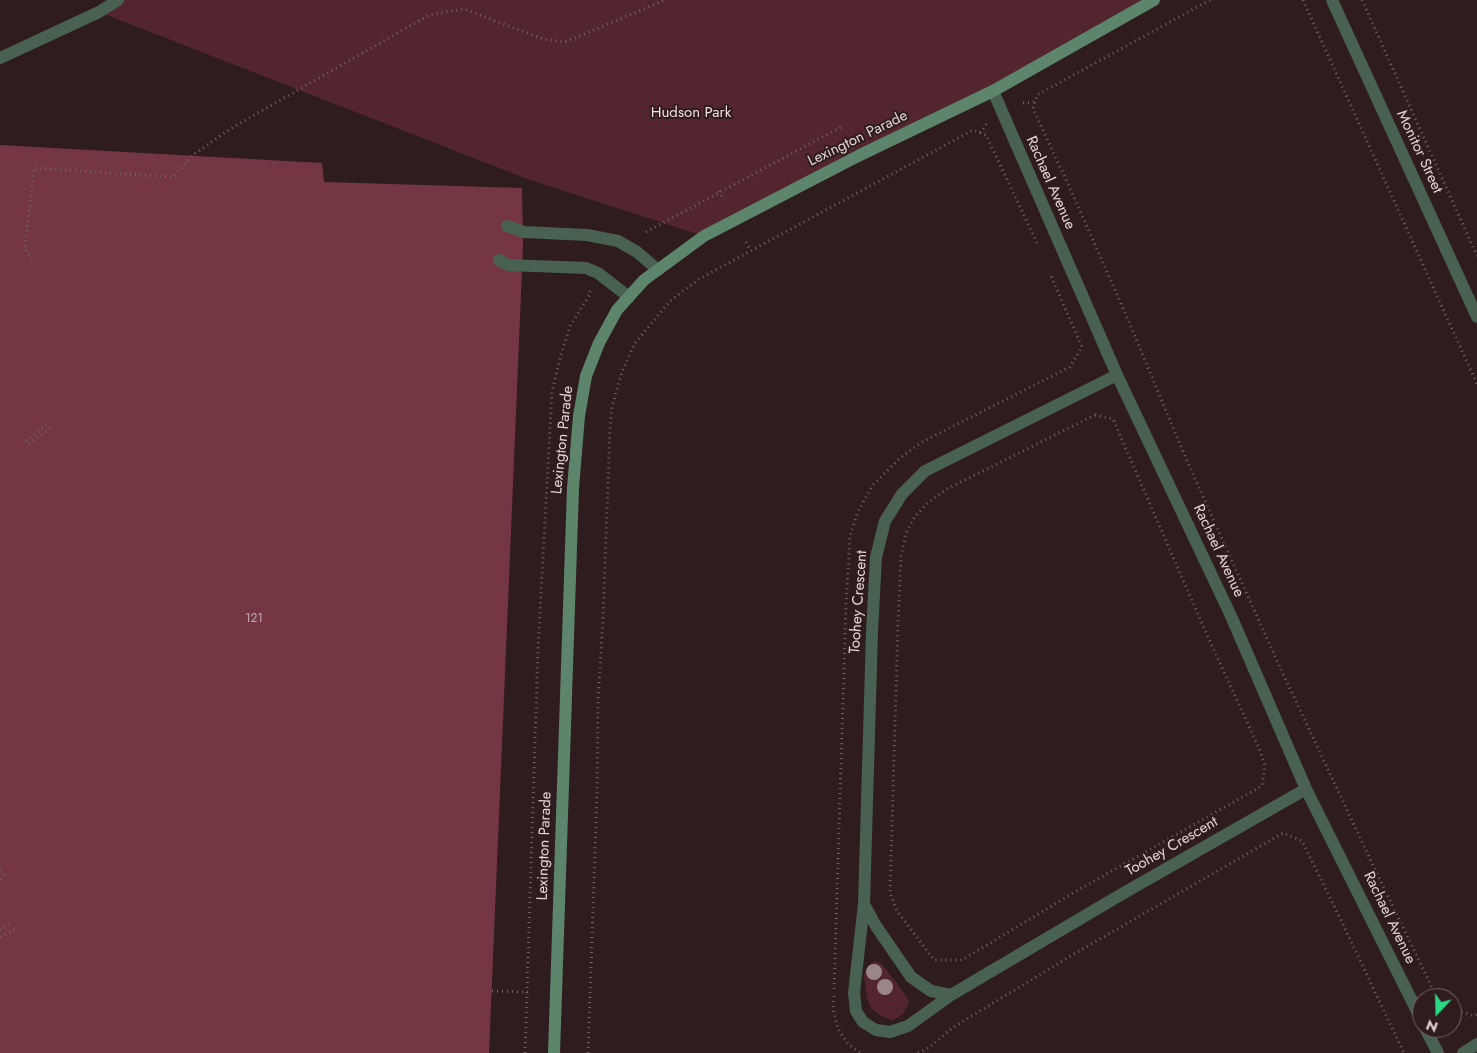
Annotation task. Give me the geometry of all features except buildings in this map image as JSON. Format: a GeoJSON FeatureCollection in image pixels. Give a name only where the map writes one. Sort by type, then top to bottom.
{"type":"FeatureCollection","features":[{"type":"Feature","properties":{"kind":"main road","name":"Lexington Parade"},"geometry":{"type":"LineString","coordinates":[[554,1053],[574,488],[579,416],[586,376],[599,343],[617,310],[644,280],[704,236],[858,156],[992,91],[1154,0]]}},
{"type":"Feature","properties":{"kind":"street"},"geometry":{"type":"LineString","coordinates":[[0,58],[99,12],[118,0]]}},
{"type":"Feature","properties":{"kind":"street","name":"Monitor Street"},"geometry":{"type":"LineString","coordinates":[[1332,0],[1477,317]]}},
{"type":"Feature","properties":{"kind":"street","name":"Rachael Avenue"},"geometry":{"type":"LineString","coordinates":[[992,91],[1117,375],[1231,616],[1306,789],[1412,1001]]}},
{"type":"Feature","properties":{"kind":"street"},"geometry":{"type":"LineString","coordinates":[[507,226],[524,232],[587,235],[618,241],[638,252],[658,270]]}},
{"type":"Feature","properties":{"kind":"street"},"geometry":{"type":"LineString","coordinates":[[499,260],[508,265],[586,268],[598,273],[629,297]]}},
{"type":"Feature","properties":{"kind":"street","name":"Toohey Crescent"},"geometry":{"type":"LineString","coordinates":[[1117,375],[925,471],[902,494],[885,522],[876,557],[864,904],[854,993],[856,1011],[863,1022],[876,1030],[890,1032],[908,1026],[951,995],[1122,894],[1306,789]]}},
{"type":"Feature","properties":{"kind":"street"},"geometry":{"type":"LineString","coordinates":[[864,904],[876,926],[911,977],[932,991],[951,995]]}},
{"type":"Feature","properties":{"kind":"street"},"geometry":{"type":"LineString","coordinates":[[1431,1038],[1438,1053]]}},
{"type":"Feature","properties":{"kind":"street"},"geometry":{"type":"LineString","coordinates":[[1463,1053],[1477,1044]]}},
{"type":"Feature","properties":{"kind":"path"},"geometry":{"type":"LineString","coordinates":[[32,259],[25,249],[34,168],[173,177],[193,155],[230,129],[429,15],[464,9],[543,39],[565,42],[665,0]]}},
{"type":"Feature","properties":{"kind":"path"},"geometry":{"type":"LineString","coordinates":[[1210,0],[1037,95],[1033,109],[1290,690],[1432,988]]}},
{"type":"Feature","properties":{"kind":"path"},"geometry":{"type":"LineString","coordinates":[[1303,0],[1477,384]]}},
{"type":"Feature","properties":{"kind":"path"},"geometry":{"type":"LineString","coordinates":[[1362,0],[1477,256]]}},
{"type":"Feature","properties":{"kind":"path"},"geometry":{"type":"LineString","coordinates":[[1023,103],[1035,102]]}},
{"type":"Feature","properties":{"kind":"path"},"geometry":{"type":"LineString","coordinates":[[980,133],[987,124]]}},
{"type":"Feature","properties":{"kind":"path"},"geometry":{"type":"LineString","coordinates":[[646,232],[841,127]]}},
{"type":"Feature","properties":{"kind":"path"},"geometry":{"type":"LineString","coordinates":[[588,1053],[597,794],[598,702],[609,445],[612,407],[622,372],[636,343],[670,301],[699,278],[973,130],[986,135],[1040,251]]}},
{"type":"Feature","properties":{"kind":"path"},"geometry":{"type":"LineString","coordinates":[[719,191],[724,200]]}},
{"type":"Feature","properties":{"kind":"path"},"geometry":{"type":"LineString","coordinates":[[746,242],[750,250]]}},
{"type":"Feature","properties":{"kind":"path"},"geometry":{"type":"LineString","coordinates":[[860,1053],[848,1044],[838,1029],[833,1009],[841,719],[850,536],[858,511],[873,484],[900,458],[922,442],[1070,367],[1082,347],[1048,269]]}},
{"type":"Feature","properties":{"kind":"path"},"geometry":{"type":"LineString","coordinates":[[526,1053],[538,648],[552,392],[570,326],[590,294],[590,287]]}},
{"type":"Feature","properties":{"kind":"path"},"geometry":{"type":"LineString","coordinates":[[1095,415],[1112,419],[1207,636],[1259,748],[1264,766],[1262,786],[1080,889],[962,960],[934,960],[897,910],[890,893],[893,749],[901,556],[906,534],[915,516],[929,502],[947,489],[1090,416],[1095,415]]}},
{"type":"Feature","properties":{"kind":"path"},"geometry":{"type":"LineString","coordinates":[[26,441],[50,422]]}},
{"type":"Feature","properties":{"kind":"path"},"geometry":{"type":"LineString","coordinates":[[29,444],[54,426]]}},
{"type":"Feature","properties":{"kind":"path"},"geometry":{"type":"LineString","coordinates":[[918,1053],[952,1028],[1061,962],[1284,833],[1302,841],[1404,1053]]}},
{"type":"Feature","properties":{"kind":"path"},"geometry":{"type":"LineString","coordinates":[[0,879],[7,872]]}},
{"type":"Feature","properties":{"kind":"path"},"geometry":{"type":"LineString","coordinates":[[0,930],[13,923]]}},
{"type":"Feature","properties":{"kind":"path"},"geometry":{"type":"LineString","coordinates":[[0,937],[16,929]]}},
{"type":"Feature","properties":{"kind":"path"},"geometry":{"type":"LineString","coordinates":[[492,991],[528,992]]}},
{"type":"Feature","properties":{"kind":"path"},"geometry":{"type":"LineString","coordinates":[[1462,1012],[1474,1016],[1477,1014]]}},
{"type":"Feature","properties":{"kind":"green space","name":"Hudson Park"},"geometry":{"type":"Polygon","coordinates":[[[118,0],[1154,0],[993,91],[855,150],[704,236],[530,180],[99,12],[118,0]]]}},
{"type":"Feature","properties":{"kind":"green space"},"geometry":{"type":"Polygon","coordinates":[[[874,961],[881,963],[909,1002],[904,1013],[892,1020],[872,1009],[867,999],[864,975],[870,964],[874,961]]]}}]}
